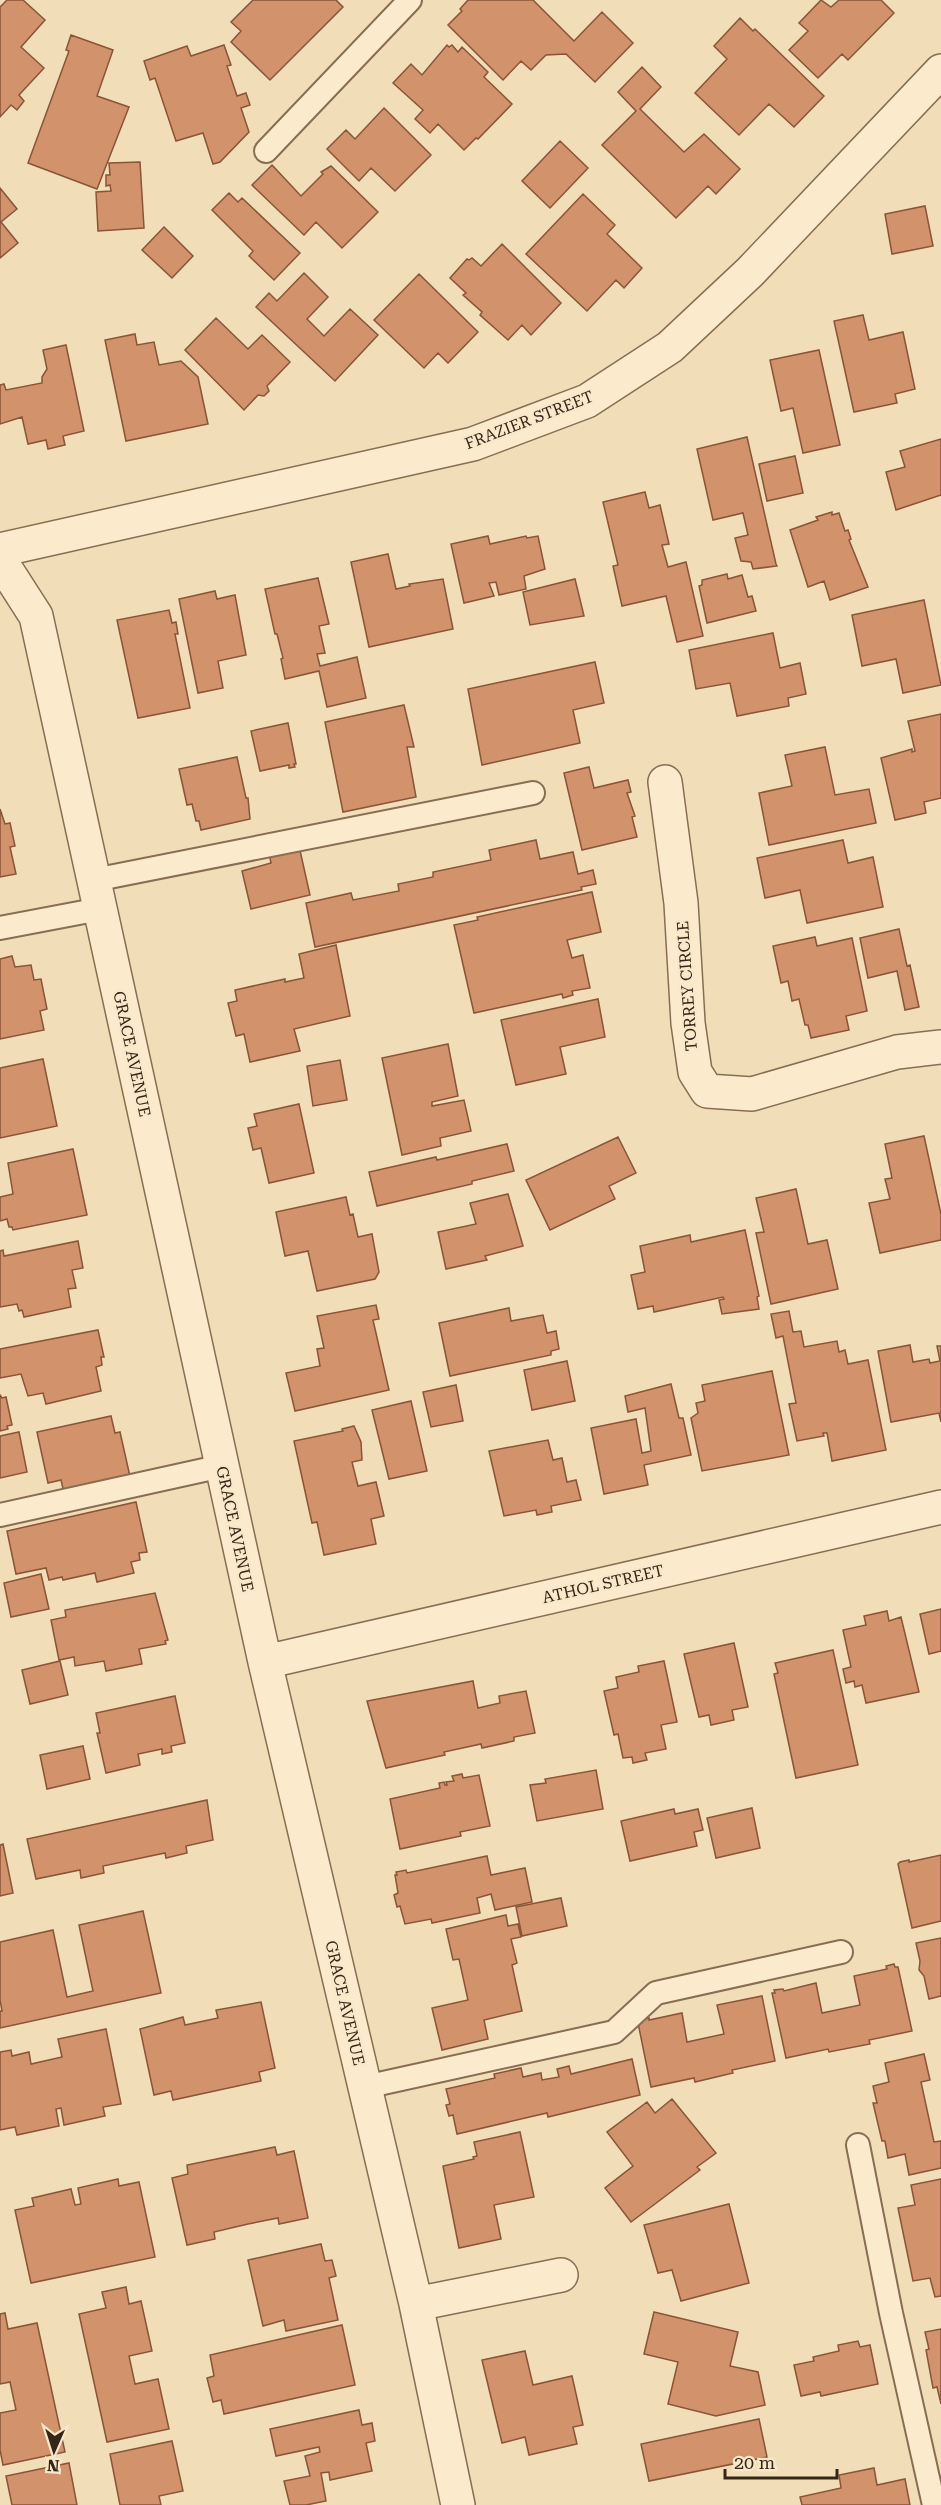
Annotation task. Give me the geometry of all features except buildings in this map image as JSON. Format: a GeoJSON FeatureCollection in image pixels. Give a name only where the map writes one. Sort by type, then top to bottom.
{"type":"FeatureCollection","features":[{"type":"Feature","properties":{"kind":"street","name":"FRAZIER STREET"},"geometry":{"type":"LineString","coordinates":[[0,550],[473,444],[587,401],[670,347],[750,272],[941,71]]}},
{"type":"Feature","properties":{"kind":"street","name":"GRACE AVENUE"},"geometry":{"type":"LineString","coordinates":[[0,560],[36,616],[265,1662],[416,2304],[458,2505]]}},
{"type":"Feature","properties":{"kind":"street","name":"TORREY CIRCLE"},"geometry":{"type":"LineString","coordinates":[[665,782],[681,903],[688,1023],[694,1072],[707,1091],[752,1094],[897,1052],[941,1047]]}},
{"type":"Feature","properties":{"kind":"street","name":"ATHOL STREET"},"geometry":{"type":"LineString","coordinates":[[265,1662],[941,1507]]}},
{"type":"Feature","properties":{"kind":"street"},"geometry":{"type":"LineString","coordinates":[[416,2304],[561,2275]]}},
{"type":"Feature","properties":{"kind":"lane"},"geometry":{"type":"LineString","coordinates":[[266,152],[410,0]]}},
{"type":"Feature","properties":{"kind":"lane"},"geometry":{"type":"LineString","coordinates":[[0,928],[97,895],[534,793]]}},
{"type":"Feature","properties":{"kind":"lane"},"geometry":{"type":"LineString","coordinates":[[0,1515],[222,1466]]}},
{"type":"Feature","properties":{"kind":"lane"},"geometry":{"type":"LineString","coordinates":[[365,2087],[614,2032],[656,1993],[841,1952]]}},
{"type":"Feature","properties":{"kind":"lane"},"geometry":{"type":"LineString","coordinates":[[858,2145],[891,2313],[934,2505]]}}]}
